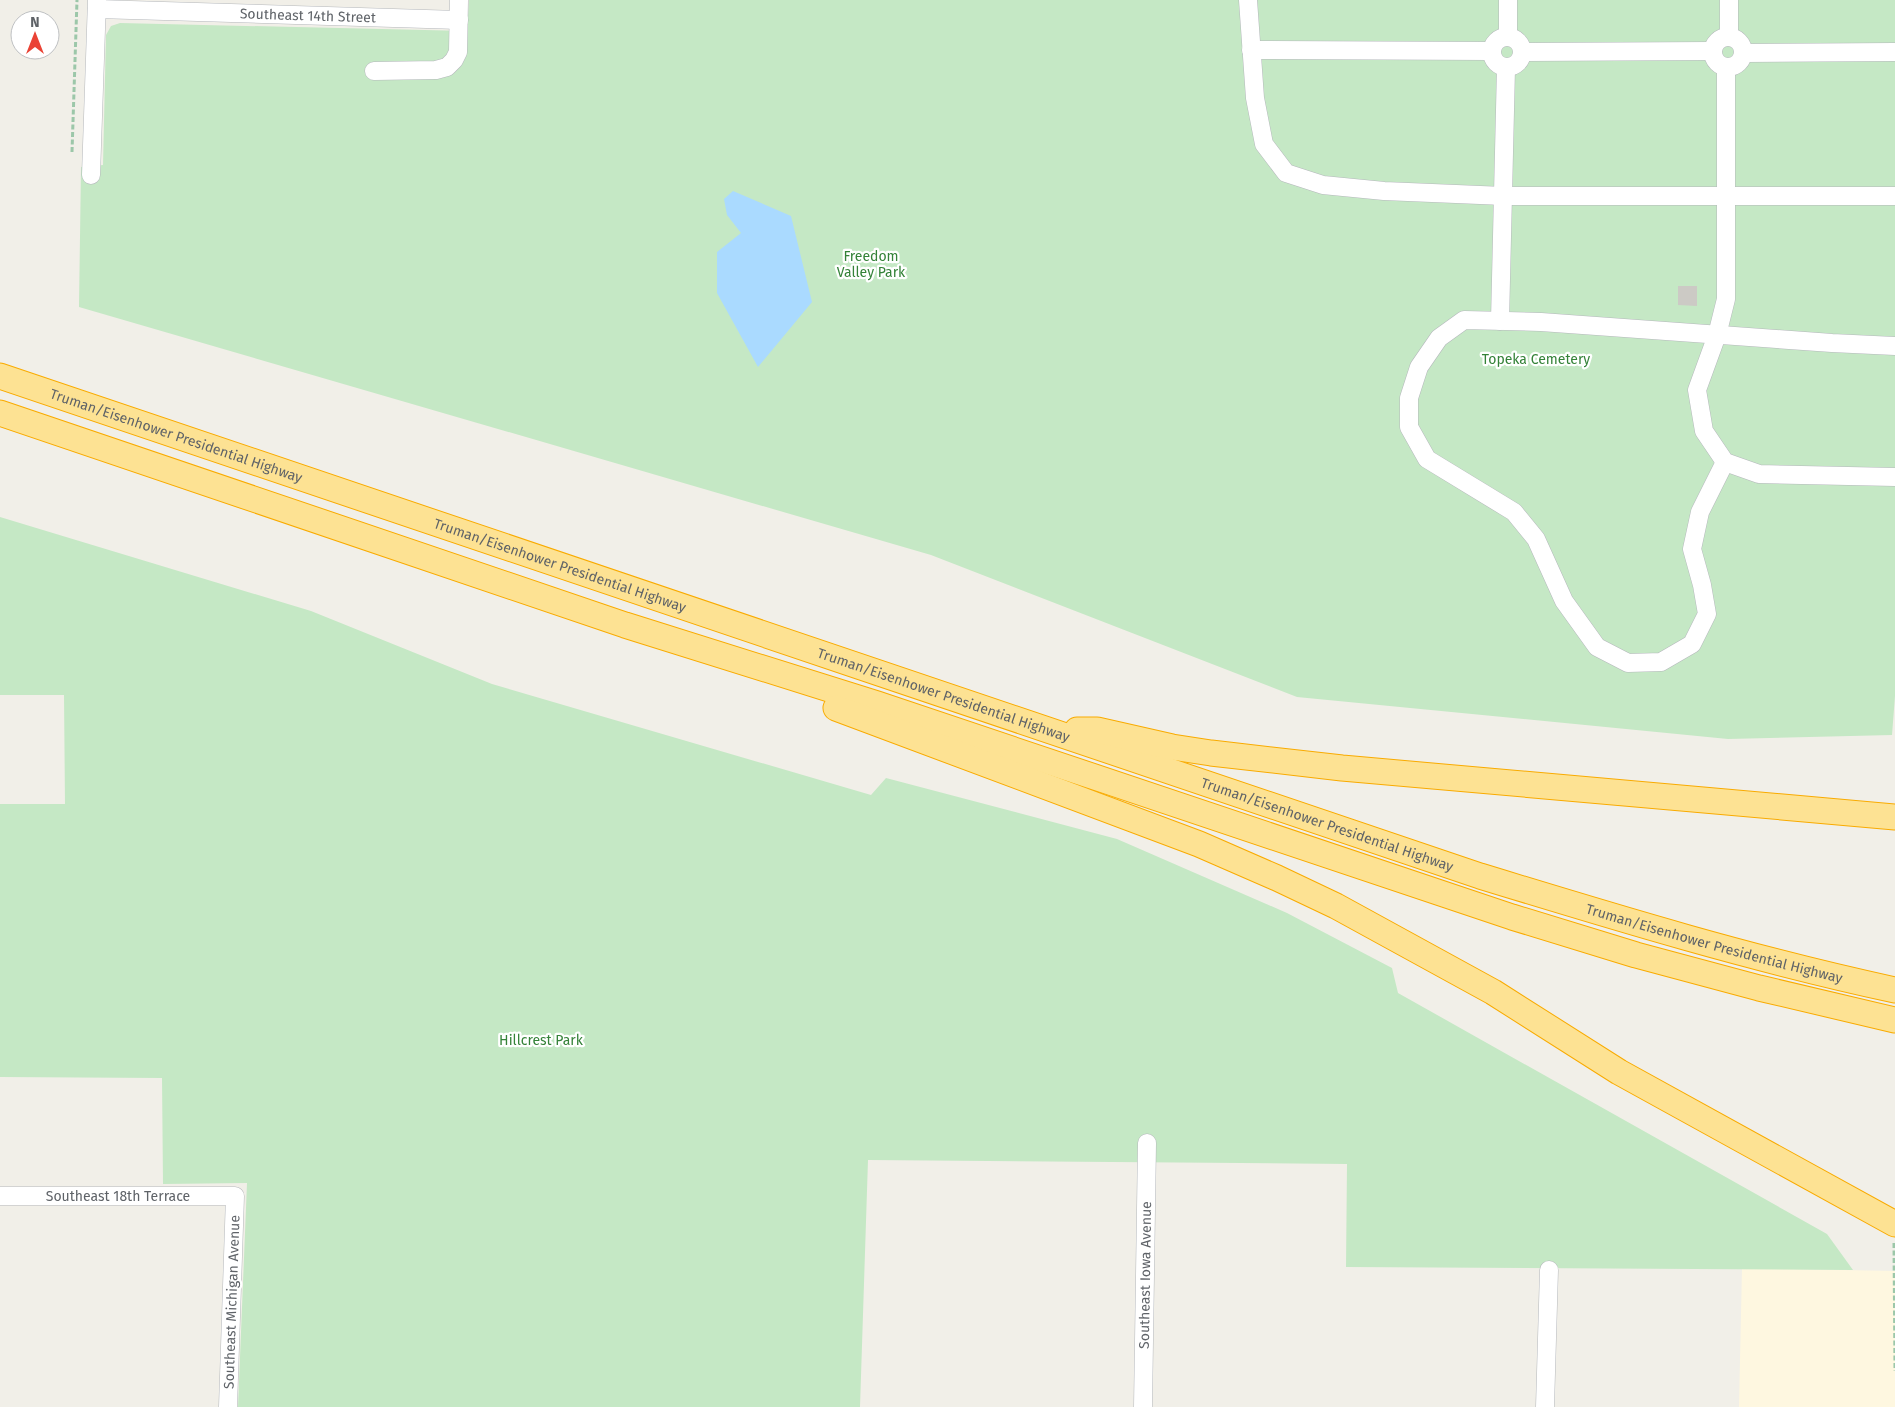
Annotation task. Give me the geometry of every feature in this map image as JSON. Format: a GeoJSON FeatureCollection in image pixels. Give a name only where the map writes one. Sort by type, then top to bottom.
{"type":"FeatureCollection","features":[{"type":"Feature","properties":{"kind":"highway","name":"Truman/Eisenhower Presidential Highway"},"geometry":{"type":"LineString","coordinates":[[0,376],[1480,876],[1744,953],[1895,990]]}},
{"type":"Feature","properties":{"kind":"highway","name":"Truman/Eisenhower Presidential Highway"},"geometry":{"type":"LineString","coordinates":[[0,413],[625,625],[876,704],[1512,917],[1636,955],[1759,988],[1895,1020]]}},
{"type":"Feature","properties":{"kind":"highway"},"geometry":{"type":"LineString","coordinates":[[625,625],[748,677],[875,722],[1199,844],[1277,878],[1336,906],[1493,992],[1619,1072],[1895,1224]]}},
{"type":"Feature","properties":{"kind":"highway"},"geometry":{"type":"LineString","coordinates":[[1047,730],[1097,730],[1211,753],[1342,768],[1895,817]]}},
{"type":"Feature","properties":{"kind":"street"},"geometry":{"type":"LineString","coordinates":[[374,71],[436,70],[447,67],[454,60],[458,52],[459,0]]}},
{"type":"Feature","properties":{"kind":"street"},"geometry":{"type":"LineString","coordinates":[[1248,0],[1254,98],[1264,144],[1286,173],[1323,185],[1384,191],[1504,196],[1895,196]]}},
{"type":"Feature","properties":{"kind":"street"},"geometry":{"type":"LineString","coordinates":[[1508,0],[1508,36]]}},
{"type":"Feature","properties":{"kind":"street"},"geometry":{"type":"LineString","coordinates":[[1729,0],[1729,36]]}},
{"type":"Feature","properties":{"kind":"street"},"geometry":{"type":"LineString","coordinates":[[91,175],[97,4]]}},
{"type":"Feature","properties":{"kind":"street","name":"Southeast 14th Street"},"geometry":{"type":"LineString","coordinates":[[97,4],[459,20]]}},
{"type":"Feature","properties":{"kind":"street"},"geometry":{"type":"LineString","coordinates":[[1508,36],[1520,41],[1522,52],[1518,64],[1506,68],[1495,62],[1491,51],[1496,39],[1508,36]]}},
{"type":"Feature","properties":{"kind":"street"},"geometry":{"type":"LineString","coordinates":[[1729,36],[1740,42],[1744,53],[1738,65],[1726,68],[1715,63],[1712,51],[1717,40],[1729,36]]}},
{"type":"Feature","properties":{"kind":"street"},"geometry":{"type":"LineString","coordinates":[[1251,50],[1491,51]]}},
{"type":"Feature","properties":{"kind":"street"},"geometry":{"type":"LineString","coordinates":[[1522,52],[1712,51]]}},
{"type":"Feature","properties":{"kind":"street"},"geometry":{"type":"LineString","coordinates":[[1744,53],[1895,52]]}},
{"type":"Feature","properties":{"kind":"street"},"geometry":{"type":"LineString","coordinates":[[1500,321],[1506,68]]}},
{"type":"Feature","properties":{"kind":"street"},"geometry":{"type":"LineString","coordinates":[[1726,68],[1726,299],[1717,335],[1697,390],[1704,431],[1725,462],[1759,474],[1895,477]]}},
{"type":"Feature","properties":{"kind":"street"},"geometry":{"type":"LineString","coordinates":[[1725,462],[1700,512],[1692,549],[1702,585],[1707,614],[1692,644],[1661,662],[1628,664],[1597,647],[1564,600],[1536,539],[1514,512],[1427,459],[1409,428],[1409,398],[1419,367],[1439,338],[1464,320],[1541,322],[1895,346]]}},
{"type":"Feature","properties":{"kind":"street","name":"Southeast Iowa Avenue"},"geometry":{"type":"LineString","coordinates":[[1143,1407],[1148,1143]]}},
{"type":"Feature","properties":{"kind":"street","name":"Southeast 18th Terrace"},"geometry":{"type":"LineString","coordinates":[[0,1196],[235,1196]]}},
{"type":"Feature","properties":{"kind":"street","name":"Southeast Michigan Avenue"},"geometry":{"type":"LineString","coordinates":[[228,1407],[235,1196]]}},
{"type":"Feature","properties":{"kind":"street"},"geometry":{"type":"LineString","coordinates":[[1545,1407],[1549,1270]]}},
{"type":"Feature","properties":{"kind":"path"},"geometry":{"type":"LineString","coordinates":[[72,152],[77,0]]}},
{"type":"Feature","properties":{"kind":"path"},"geometry":{"type":"LineString","coordinates":[[1895,1224],[1895,1370]]}},
{"type":"Feature","properties":{"kind":"shaded area"},"geometry":{"type":"Polygon","coordinates":[[[1742,1268],[1895,1271],[1895,1407],[1739,1407],[1742,1268]]]}},
{"type":"Feature","properties":{"kind":"green space"},"geometry":{"type":"Polygon","coordinates":[[[469,0],[1895,0],[1895,696],[1892,735],[1728,739],[1297,697],[931,555],[79,307],[81,167],[103,165],[106,35],[111,26],[120,23],[467,31],[469,0]]]}},
{"type":"Feature","properties":{"kind":"green space","name":"Hillcrest Park"},"geometry":{"type":"Polygon","coordinates":[[[0,517],[311,611],[492,684],[871,795],[886,778],[1117,839],[1287,913],[1392,968],[1398,993],[1827,1234],[1853,1270],[1346,1267],[1347,1164],[868,1160],[860,1407],[238,1407],[247,1183],[163,1184],[162,1078],[0,1077],[0,804],[65,804],[64,695],[0,695],[0,517]]]}},
{"type":"Feature","properties":{"kind":"water"},"geometry":{"type":"Polygon","coordinates":[[[733,191],[791,216],[812,302],[758,367],[717,293],[717,252],[741,233],[727,215],[724,199],[733,191]]]}},
{"type":"Feature","properties":{"kind":"building"},"geometry":{"type":"Polygon","coordinates":[[[1678,286],[1697,286],[1697,306],[1678,305],[1678,286]]]}},
{"type":"Feature","properties":{"kind":"park label","name":"Freedom Valley Park"},"geometry":{"type":"Point","coordinates":[871,264]}},
{"type":"Feature","properties":{"kind":"park label","name":"Topeka Cemetery"},"geometry":{"type":"Point","coordinates":[1536,359]}}]}
